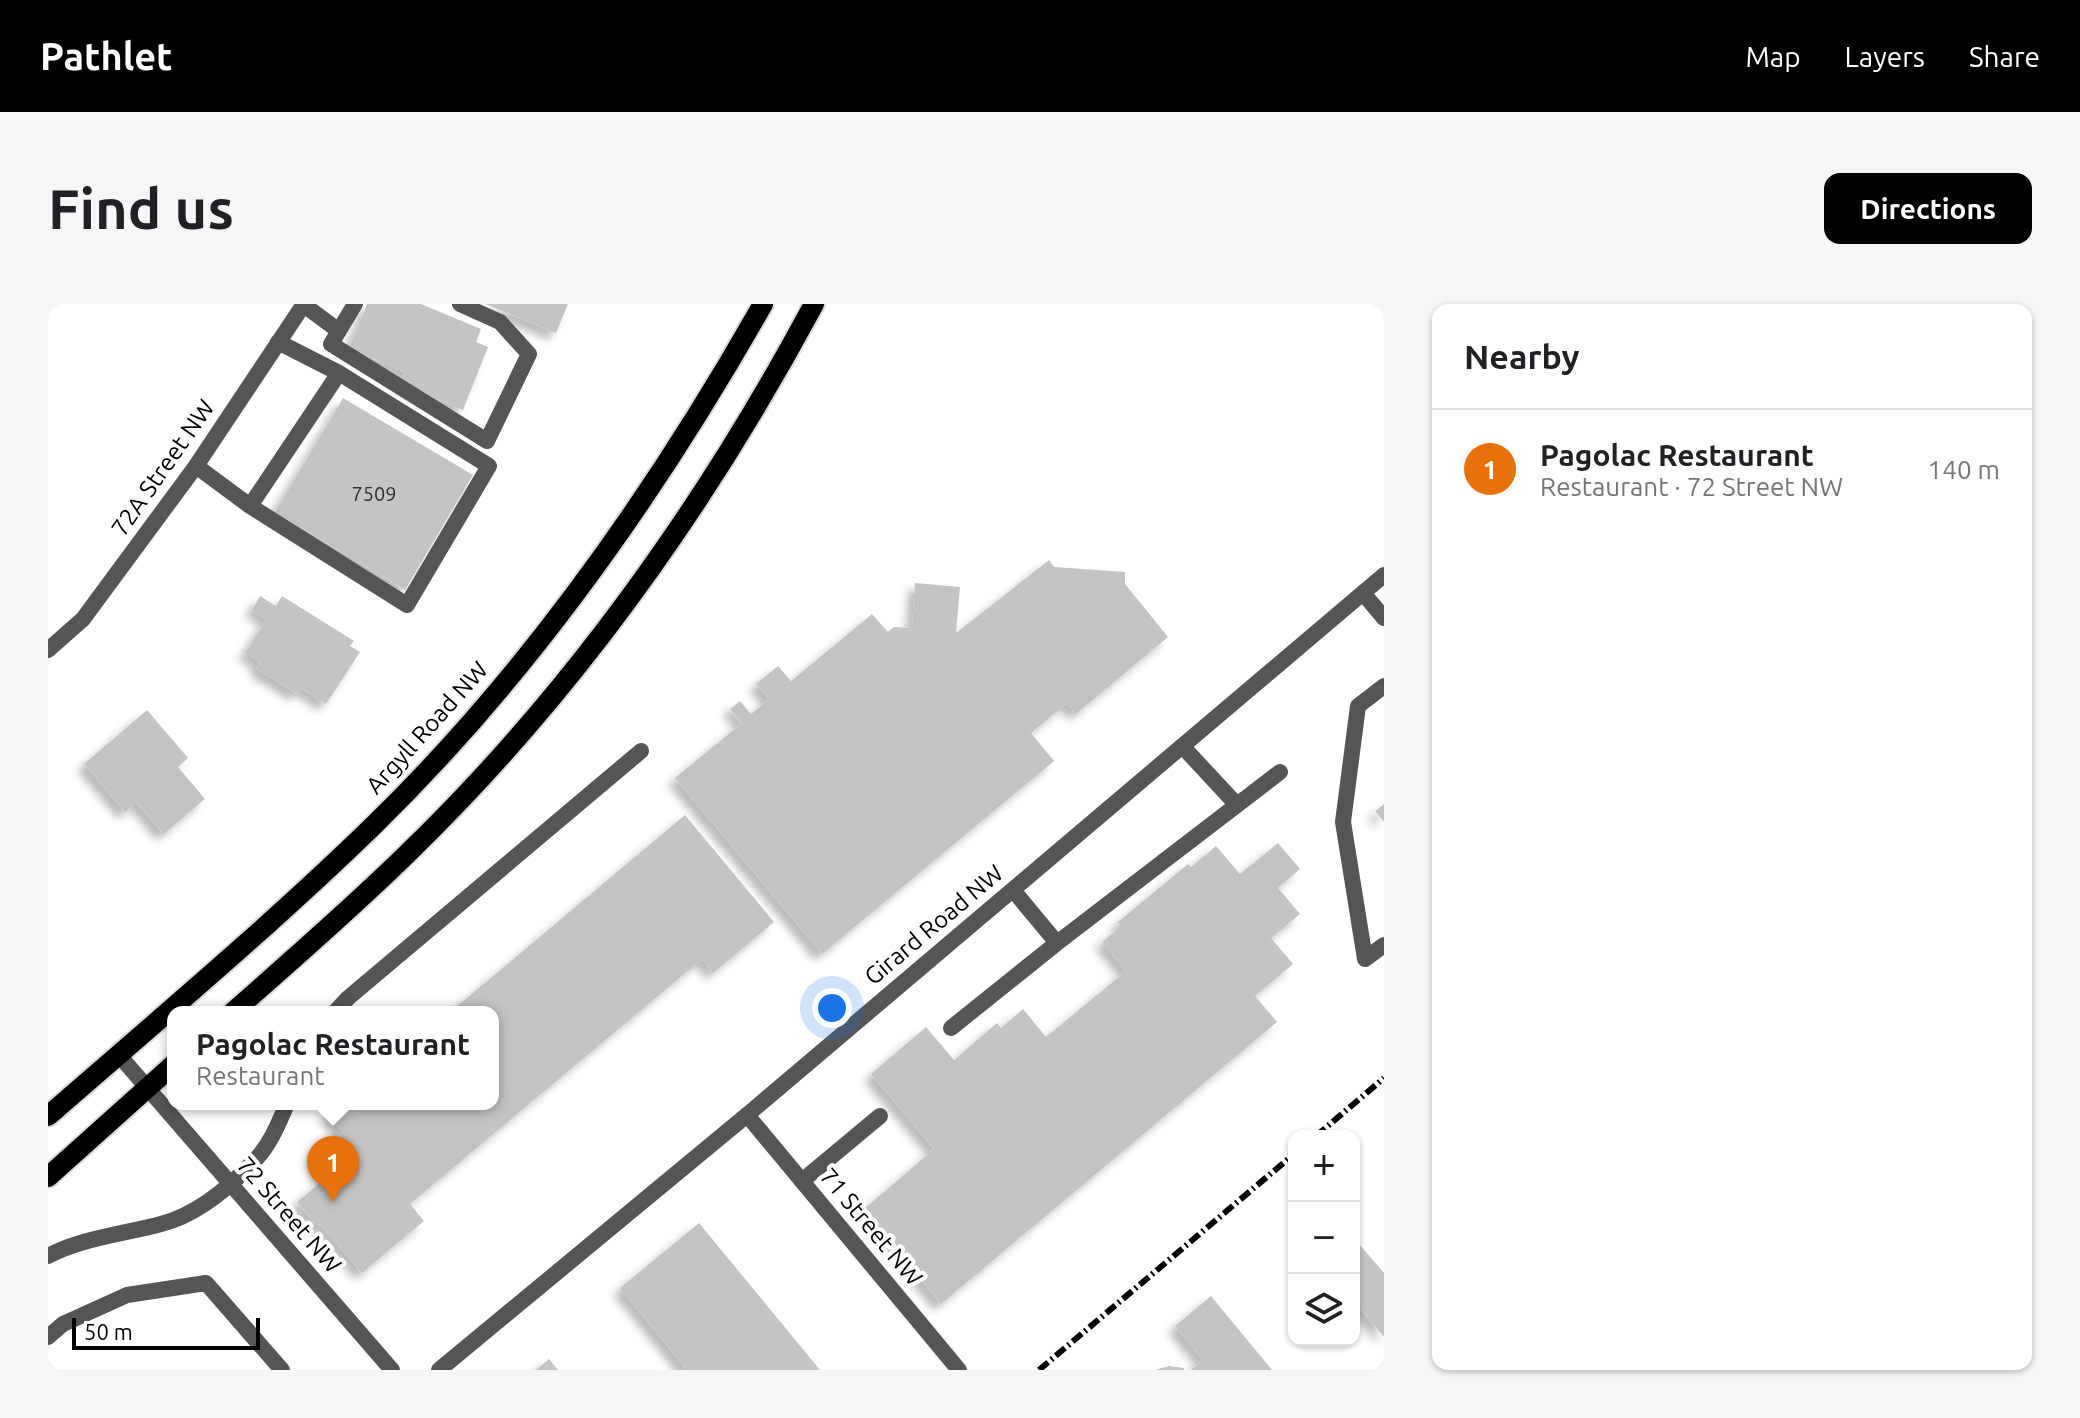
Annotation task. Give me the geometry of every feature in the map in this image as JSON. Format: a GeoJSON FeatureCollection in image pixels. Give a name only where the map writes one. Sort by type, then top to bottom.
{"type":"FeatureCollection","features":[{"type":"Feature","properties":{"kind":"main road","name":"Argyll Road NW"},"geometry":{"type":"LineString","coordinates":[[172,1006],[374,825],[502,685],[625,527],[673,455],[763,304]]}},
{"type":"Feature","properties":{"kind":"main road"},"geometry":{"type":"LineString","coordinates":[[240,1006],[409,852],[491,765],[582,660],[662,555],[714,477],[814,304]]}},
{"type":"Feature","properties":{"kind":"main road","name":"Argyll Road NW"},"geometry":{"type":"LineString","coordinates":[[48,1116],[167,1010]]}},
{"type":"Feature","properties":{"kind":"main road"},"geometry":{"type":"LineString","coordinates":[[48,1177],[167,1070]]}},
{"type":"Feature","properties":{"kind":"street"},"geometry":{"type":"LineString","coordinates":[[304,304],[339,331]]}},
{"type":"Feature","properties":{"kind":"street","name":"72A Street NW"},"geometry":{"type":"LineString","coordinates":[[48,650],[83,619],[196,466],[304,304]]}},
{"type":"Feature","properties":{"kind":"street"},"geometry":{"type":"LineString","coordinates":[[355,304],[331,344],[487,441],[529,354],[500,322],[460,304]]}},
{"type":"Feature","properties":{"kind":"street"},"geometry":{"type":"LineString","coordinates":[[196,466],[250,506],[407,605],[489,466],[339,373],[278,342]]}},
{"type":"Feature","properties":{"kind":"street"},"geometry":{"type":"LineString","coordinates":[[250,506],[339,373]]}},
{"type":"Feature","properties":{"kind":"street","name":"Girard Road NW"},"geometry":{"type":"LineString","coordinates":[[439,1370],[1184,748],[1384,575]]}},
{"type":"Feature","properties":{"kind":"street"},"geometry":{"type":"LineString","coordinates":[[1363,593],[1384,618]]}},
{"type":"Feature","properties":{"kind":"street"},"geometry":{"type":"LineString","coordinates":[[1384,686],[1358,706],[1343,822],[1365,959],[1384,945]]}},
{"type":"Feature","properties":{"kind":"street"},"geometry":{"type":"LineString","coordinates":[[1184,748],[1237,805]]}},
{"type":"Feature","properties":{"kind":"street"},"geometry":{"type":"LineString","coordinates":[[341,1006],[641,751]]}},
{"type":"Feature","properties":{"kind":"street"},"geometry":{"type":"LineString","coordinates":[[951,1028],[1280,772]]}},
{"type":"Feature","properties":{"kind":"street"},"geometry":{"type":"LineString","coordinates":[[1013,890],[1057,943]]}},
{"type":"Feature","properties":{"kind":"street","name":"72 Street NW"},"geometry":{"type":"LineString","coordinates":[[118,1054],[392,1370]]}},
{"type":"Feature","properties":{"kind":"street"},"geometry":{"type":"LineString","coordinates":[[48,1256],[73,1245],[166,1224],[186,1216],[258,1157],[271,1139],[284,1110]]}},
{"type":"Feature","properties":{"kind":"street","name":"71 Street NW"},"geometry":{"type":"LineString","coordinates":[[747,1115],[959,1370]]}},
{"type":"Feature","properties":{"kind":"street"},"geometry":{"type":"LineString","coordinates":[[802,1181],[880,1116]]}},
{"type":"Feature","properties":{"kind":"street"},"geometry":{"type":"LineString","coordinates":[[48,1337],[63,1324],[127,1295],[206,1283],[282,1370]]}},
{"type":"Feature","properties":{"kind":"building"},"geometry":{"type":"Polygon","coordinates":[[[367,304],[421,304],[481,329],[476,342],[488,347],[463,410],[400,384],[405,372],[349,349],[367,304]]]}},
{"type":"Feature","properties":{"kind":"building"},"geometry":{"type":"Polygon","coordinates":[[[485,304],[568,304],[556,333],[485,304]]]}},
{"type":"Feature","properties":{"kind":"building"},"geometry":{"type":"Polygon","coordinates":[[[343,398],[473,475],[405,590],[275,512],[343,398]]]}},
{"type":"Feature","properties":{"kind":"building"},"geometry":{"type":"Polygon","coordinates":[[[1049,560],[1054,567],[1125,572],[1125,584],[1168,637],[1076,714],[1067,703],[1031,733],[1054,761],[822,954],[675,778],[742,723],[730,709],[740,701],[751,714],[769,699],[756,684],[778,666],[791,681],[872,614],[888,632],[894,627],[912,628],[915,583],[960,587],[956,633],[1049,560]]]}},
{"type":"Feature","properties":{"kind":"building"},"geometry":{"type":"Polygon","coordinates":[[[260,596],[276,606],[282,596],[354,641],[350,646],[360,652],[326,704],[301,688],[297,694],[256,668],[260,662],[245,653],[267,619],[252,610],[260,596]]]}},
{"type":"Feature","properties":{"kind":"building"},"geometry":{"type":"Polygon","coordinates":[[[147,710],[188,758],[178,767],[205,799],[164,834],[136,802],[125,812],[84,764],[147,710]]]}},
{"type":"Feature","properties":{"kind":"building"},"geometry":{"type":"Polygon","coordinates":[[[1384,804],[1384,822],[1375,811],[1384,804]]]}},
{"type":"Feature","properties":{"kind":"building"},"geometry":{"type":"Polygon","coordinates":[[[685,815],[774,922],[713,973],[702,959],[410,1204],[424,1221],[362,1273],[297,1202],[337,1169],[321,1150],[343,1132],[328,1114],[333,1110],[499,1110],[499,1006],[457,1006],[685,815]]]}},
{"type":"Feature","properties":{"kind":"building"},"geometry":{"type":"Polygon","coordinates":[[[1278,843],[1300,869],[1278,888],[1300,914],[1271,938],[1293,964],[1255,996],[1277,1022],[941,1304],[863,1210],[934,1149],[871,1074],[926,1027],[954,1060],[997,1023],[1001,1028],[1023,1009],[1046,1037],[1126,971],[1102,942],[1121,926],[1118,922],[1188,864],[1191,867],[1216,846],[1240,874],[1278,843]]]}},
{"type":"Feature","properties":{"kind":"building"},"geometry":{"type":"Polygon","coordinates":[[[699,1223],[820,1370],[687,1370],[620,1288],[699,1223]]]}},
{"type":"Feature","properties":{"kind":"building"},"geometry":{"type":"Polygon","coordinates":[[[1360,1245],[1384,1273],[1384,1337],[1360,1308],[1360,1245]]]}},
{"type":"Feature","properties":{"kind":"building"},"geometry":{"type":"Polygon","coordinates":[[[1211,1296],[1272,1370],[1191,1370],[1203,1360],[1175,1326],[1211,1296]]]}},
{"type":"Feature","properties":{"kind":"building"},"geometry":{"type":"Polygon","coordinates":[[[549,1359],[558,1370],[536,1370],[549,1359]]]}},
{"type":"Feature","properties":{"kind":"building"},"geometry":{"type":"Polygon","coordinates":[[[1169,1366],[1184,1368],[1184,1370],[1155,1370],[1169,1366]]]}},
{"type":"Feature","properties":{"kind":"railway"},"geometry":{"type":"LineString","coordinates":[[1323,1130],[1384,1078]]}},
{"type":"Feature","properties":{"kind":"railway"},"geometry":{"type":"LineString","coordinates":[[1039,1370],[1288,1159]]}},
{"type":"Feature","properties":{"kind":"place","name":"Pagolac Restaurant"},"geometry":{"type":"Point","coordinates":[333,1202]}}]}
